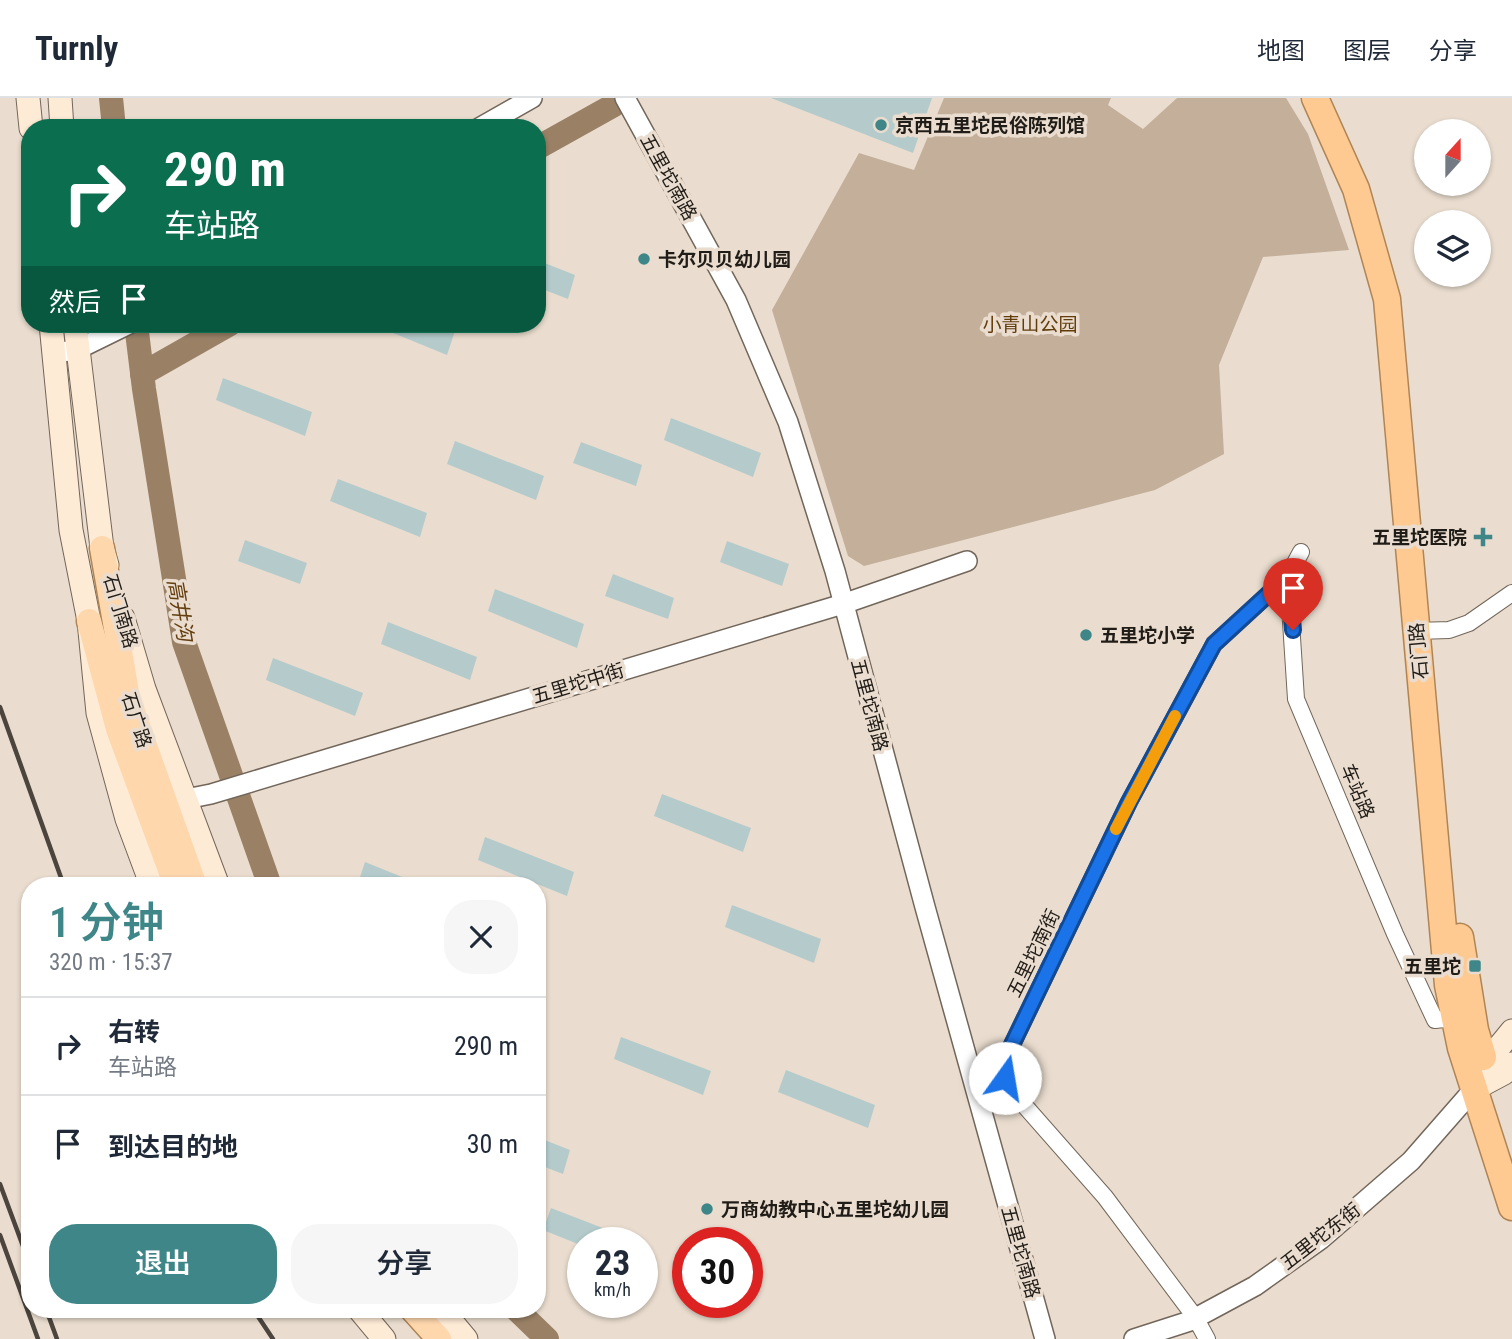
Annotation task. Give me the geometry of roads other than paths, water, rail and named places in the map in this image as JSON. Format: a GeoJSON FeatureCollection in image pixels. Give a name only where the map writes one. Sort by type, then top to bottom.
{"type":"FeatureCollection","features":[{"type":"Feature","properties":{"kind":"highway","name":"石门路"},"geometry":{"type":"LineString","coordinates":[[1315,98],[1356,189],[1387,299],[1460,939],[1483,1078],[1512,1207]]}},
{"type":"Feature","properties":{"kind":"highway","name":"石门路"},"geometry":{"type":"LineString","coordinates":[[1334,98],[1362,158],[1384,216],[1401,296],[1448,985],[1454,1018],[1483,1078],[1512,1153]]}},
{"type":"Feature","properties":{"kind":"main road"},"geometry":{"type":"LineString","coordinates":[[28,98],[30,119]]}},
{"type":"Feature","properties":{"kind":"main road"},"geometry":{"type":"LineString","coordinates":[[60,98],[61,119]]}},
{"type":"Feature","properties":{"kind":"main road","name":"石门南路"},"geometry":{"type":"LineString","coordinates":[[56,333],[65,352],[102,548],[144,689],[215,877]]}},
{"type":"Feature","properties":{"kind":"main road","name":"石门南路"},"geometry":{"type":"LineString","coordinates":[[72,333],[65,352],[71,530],[89,621],[98,713],[127,819],[149,877]]}},
{"type":"Feature","properties":{"kind":"main road","name":"石广路"},"geometry":{"type":"LineString","coordinates":[[102,548],[128,698],[192,877]]}},
{"type":"Feature","properties":{"kind":"main road","name":"石广路"},"geometry":{"type":"LineString","coordinates":[[89,621],[118,729],[173,877]]}},
{"type":"Feature","properties":{"kind":"main road","name":"五里坨东街"},"geometry":{"type":"LineString","coordinates":[[1483,1078],[1512,1031]]}},
{"type":"Feature","properties":{"kind":"main road","name":"五里坨东街"},"geometry":{"type":"LineString","coordinates":[[1483,1078],[1504,1073],[1512,1064]]}},
{"type":"Feature","properties":{"kind":"main road"},"geometry":{"type":"LineString","coordinates":[[366,1318],[384,1339]]}},
{"type":"Feature","properties":{"kind":"main road"},"geometry":{"type":"LineString","coordinates":[[399,1318],[417,1339]]}},
{"type":"Feature","properties":{"kind":"main road"},"geometry":{"type":"LineString","coordinates":[[420,1318],[439,1339]]}},
{"type":"Feature","properties":{"kind":"main road"},"geometry":{"type":"LineString","coordinates":[[448,1318],[466,1339]]}},
{"type":"Feature","properties":{"kind":"street"},"geometry":{"type":"LineString","coordinates":[[495,119],[532,98]]}},
{"type":"Feature","properties":{"kind":"street","name":"五里坨南路"},"geometry":{"type":"LineString","coordinates":[[625,98],[741,312],[788,422],[835,571],[1045,1339]]}},
{"type":"Feature","properties":{"kind":"street"},"geometry":{"type":"LineString","coordinates":[[65,352],[111,333]]}},
{"type":"Feature","properties":{"kind":"street"},"geometry":{"type":"LineString","coordinates":[[1288,576],[1301,552]]}},
{"type":"Feature","properties":{"kind":"street","name":"五里坨中街"},"geometry":{"type":"LineString","coordinates":[[186,799],[282,773],[843,604],[967,561]]}},
{"type":"Feature","properties":{"kind":"street","name":"车站路"},"geometry":{"type":"LineString","coordinates":[[1288,576],[1296,699],[1395,934],[1436,1020],[1454,1018]]}},
{"type":"Feature","properties":{"kind":"street","name":"五里坨南街"},"geometry":{"type":"LineString","coordinates":[[1207,1339],[1195,1317],[1105,1197],[1017,1097],[1005,1078],[1008,1053],[1129,802],[1214,644],[1288,576]]}},
{"type":"Feature","properties":{"kind":"street"},"geometry":{"type":"LineString","coordinates":[[1424,631],[1449,630],[1469,624],[1512,593]]}},
{"type":"Feature","properties":{"kind":"street","name":"五里坨东街"},"geometry":{"type":"LineString","coordinates":[[1134,1339],[1195,1317],[1255,1286],[1321,1240],[1411,1161],[1483,1078]]}},
{"type":"Feature","properties":{"kind":"waterway","name":"高井沟"},"geometry":{"type":"LineString","coordinates":[[111,98],[113,119]]}},
{"type":"Feature","properties":{"kind":"waterway"},"geometry":{"type":"LineString","coordinates":[[546,143],[614,105]]}},
{"type":"Feature","properties":{"kind":"waterway","name":"高井沟"},"geometry":{"type":"LineString","coordinates":[[137,333],[184,642],[267,877]]}},
{"type":"Feature","properties":{"kind":"waterway"},"geometry":{"type":"LineString","coordinates":[[142,374],[214,333]]}},
{"type":"Feature","properties":{"kind":"waterway","name":"高井沟"},"geometry":{"type":"LineString","coordinates":[[525,1318],[547,1339]]}},
{"type":"Feature","properties":{"kind":"railway"},"geometry":{"type":"LineString","coordinates":[[0,707],[61,877]]}},
{"type":"Feature","properties":{"kind":"railway"},"geometry":{"type":"LineString","coordinates":[[0,1184],[21,1241]]}},
{"type":"Feature","properties":{"kind":"railway"},"geometry":{"type":"LineString","coordinates":[[0,1235],[21,1292]]}},
{"type":"Feature","properties":{"kind":"railway"},"geometry":{"type":"LineString","coordinates":[[30,1318],[38,1339]]}},
{"type":"Feature","properties":{"kind":"railway"},"geometry":{"type":"LineString","coordinates":[[49,1318],[57,1339]]}},
{"type":"Feature","properties":{"kind":"railway"},"geometry":{"type":"LineString","coordinates":[[259,1318],[273,1339]]}},
{"type":"Feature","properties":{"kind":"place","name":"京西五里坨民俗陈列馆"},"geometry":{"type":"Point","coordinates":[881,125]}},
{"type":"Feature","properties":{"kind":"place","name":"卡尔贝贝幼儿园"},"geometry":{"type":"Point","coordinates":[644,259]}},
{"type":"Feature","properties":{"kind":"place","name":"五里坨医院"},"geometry":{"type":"Point","coordinates":[1483,537]}},
{"type":"Feature","properties":{"kind":"place","name":"五里坨小学"},"geometry":{"type":"Point","coordinates":[1086,635]}},
{"type":"Feature","properties":{"kind":"place","name":"五里坨"},"geometry":{"type":"Point","coordinates":[1475,966]}},
{"type":"Feature","properties":{"kind":"place","name":"万商幼教中心五里坨幼儿园"},"geometry":{"type":"Point","coordinates":[707,1209]}},
{"type":"Feature","properties":{"kind":"park label","name":"小青山公园"},"geometry":{"type":"Point","coordinates":[1030,324]}}]}
